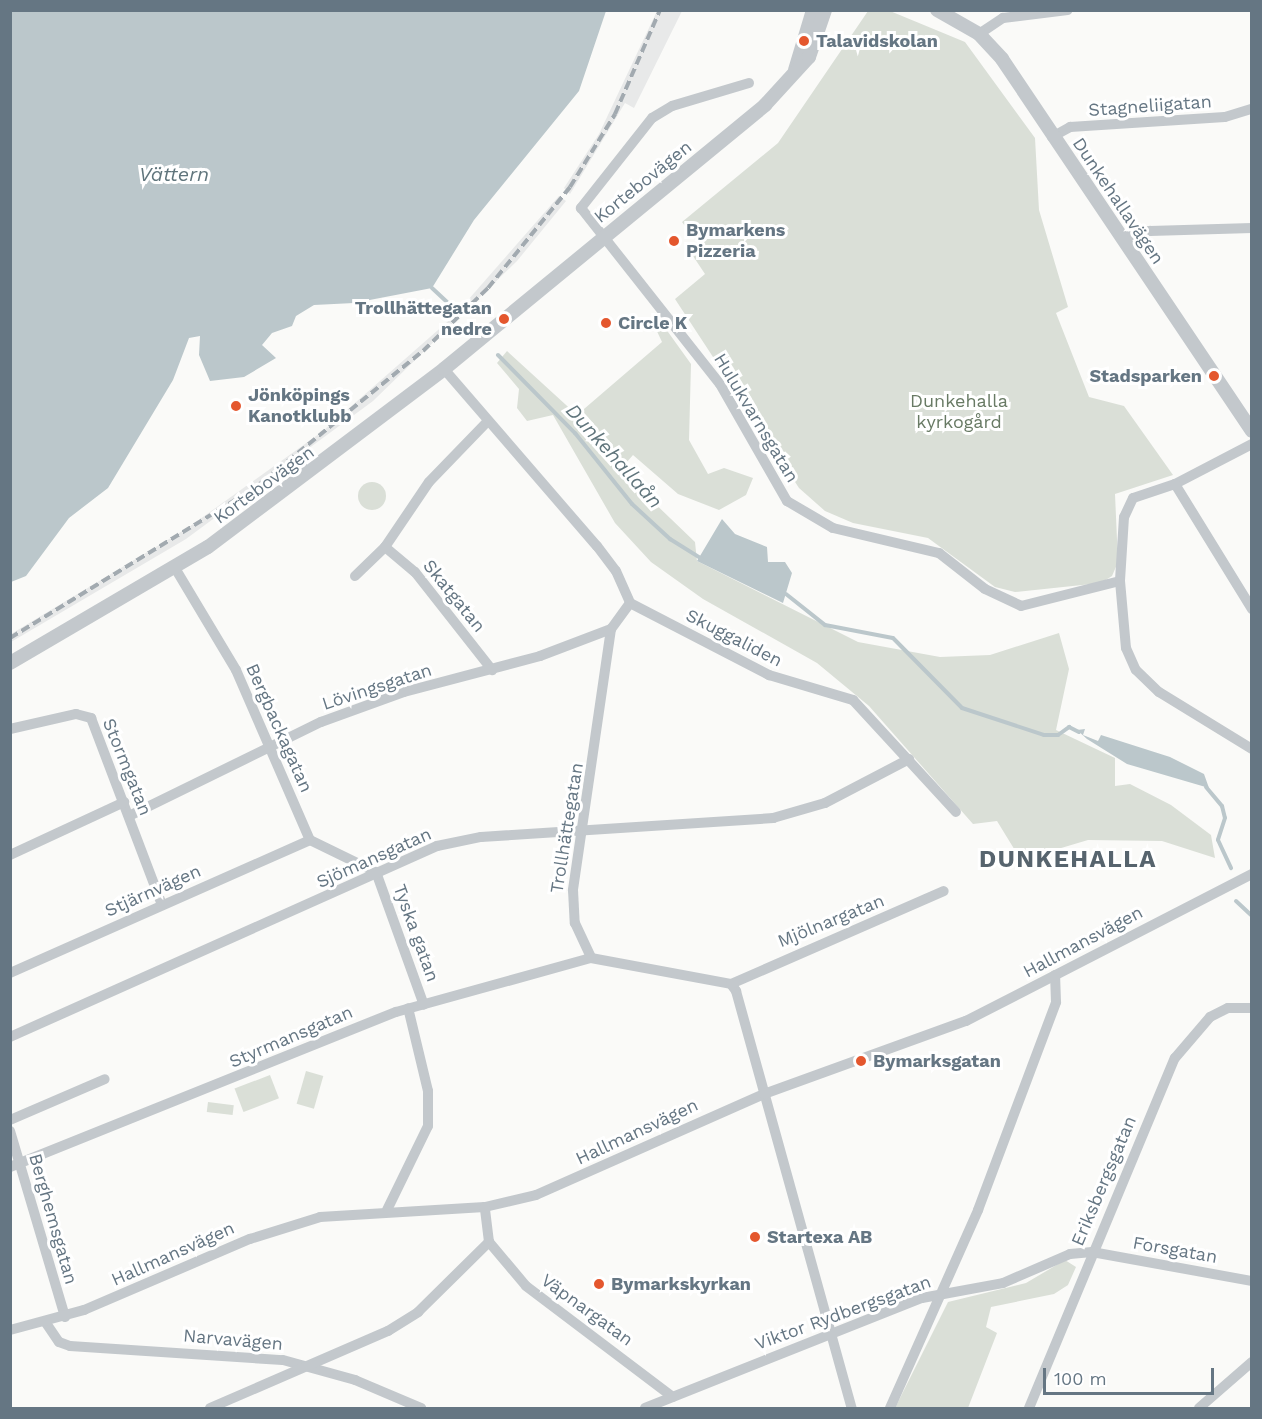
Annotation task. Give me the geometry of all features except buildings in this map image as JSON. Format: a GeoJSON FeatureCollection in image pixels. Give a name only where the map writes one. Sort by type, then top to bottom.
{"type":"FeatureCollection","features":[{"type":"Feature","properties":{"kind":"street","name":"Kortebovägen"},"geometry":{"type":"LineString","coordinates":[[794,75],[813,10]]}},
{"type":"Feature","properties":{"kind":"street","name":"Kortebovägen"},"geometry":{"type":"LineString","coordinates":[[10,663],[175,568],[326,462],[444,369],[743,124],[794,75],[818,40],[825,10]]}},
{"type":"Feature","properties":{"kind":"street"},"geometry":{"type":"LineString","coordinates":[[818,40],[834,10]]}},
{"type":"Feature","properties":{"kind":"street","name":"Dunkehallavägen"},"geometry":{"type":"LineString","coordinates":[[937,10],[979,34],[1250,425]]}},
{"type":"Feature","properties":{"kind":"street"},"geometry":{"type":"LineString","coordinates":[[979,34],[1003,18],[1068,10]]}},
{"type":"Feature","properties":{"kind":"street","name":"Hulukvarnsgatan"},"geometry":{"type":"LineString","coordinates":[[749,83],[672,106],[629,142],[581,208],[720,384],[787,501],[805,516],[939,553],[985,589],[1021,606],[1120,581]]}},
{"type":"Feature","properties":{"kind":"street","name":"Stagneliigatan"},"geometry":{"type":"LineString","coordinates":[[1052,137],[1070,128],[1225,117],[1251,109]]}},
{"type":"Feature","properties":{"kind":"street"},"geometry":{"type":"LineString","coordinates":[[1121,238],[1150,231],[1251,228]]}},
{"type":"Feature","properties":{"kind":"street"},"geometry":{"type":"LineString","coordinates":[[444,369],[597,546],[616,571],[630,603]]}},
{"type":"Feature","properties":{"kind":"street"},"geometry":{"type":"LineString","coordinates":[[355,576],[385,547],[429,482],[488,421]]}},
{"type":"Feature","properties":{"kind":"street"},"geometry":{"type":"LineString","coordinates":[[1251,444],[1175,484],[1142,494],[1126,506],[1120,581],[1126,648],[1137,670],[1159,692],[1251,749]]}},
{"type":"Feature","properties":{"kind":"street"},"geometry":{"type":"LineString","coordinates":[[1175,484],[1251,609]]}},
{"type":"Feature","properties":{"kind":"street","name":"Skatgatan"},"geometry":{"type":"LineString","coordinates":[[385,547],[415,572],[492,670]]}},
{"type":"Feature","properties":{"kind":"street","name":"Bergbackagatan"},"geometry":{"type":"LineString","coordinates":[[175,568],[236,670],[310,840]]}},
{"type":"Feature","properties":{"kind":"street","name":"Trollhättegatan"},"geometry":{"type":"LineString","coordinates":[[591,958],[572,906],[611,628],[630,603]]}},
{"type":"Feature","properties":{"kind":"street","name":"Skuggaliden"},"geometry":{"type":"LineString","coordinates":[[630,603],[769,675],[853,700],[956,812]]}},
{"type":"Feature","properties":{"kind":"street","name":"Lövingsgatan"},"geometry":{"type":"LineString","coordinates":[[129,816],[360,707],[492,670],[611,628]]}},
{"type":"Feature","properties":{"kind":"street","name":"Stormgatan"},"geometry":{"type":"LineString","coordinates":[[10,729],[76,714],[91,718],[162,905]]}},
{"type":"Feature","properties":{"kind":"street","name":"Sjömansgatan"},"geometry":{"type":"LineString","coordinates":[[10,1037],[376,872],[458,841],[773,818],[825,803],[909,759]]}},
{"type":"Feature","properties":{"kind":"street"},"geometry":{"type":"LineString","coordinates":[[10,855],[124,802]]}},
{"type":"Feature","properties":{"kind":"street"},"geometry":{"type":"LineString","coordinates":[[310,840],[376,872]]}},
{"type":"Feature","properties":{"kind":"street","name":"Stjärnvägen"},"geometry":{"type":"LineString","coordinates":[[10,973],[310,840]]}},
{"type":"Feature","properties":{"kind":"street","name":"Tyska gatan"},"geometry":{"type":"LineString","coordinates":[[376,872],[424,1005]]}},
{"type":"Feature","properties":{"kind":"street","name":"Hallmansvägen"},"geometry":{"type":"LineString","coordinates":[[10,1330],[65,1317],[249,1239],[320,1217],[387,1209],[485,1207],[536,1196],[764,1094],[966,1021],[1251,874]]}},
{"type":"Feature","properties":{"kind":"street","name":"Mjölnargatan"},"geometry":{"type":"LineString","coordinates":[[731,984],[944,891]]}},
{"type":"Feature","properties":{"kind":"street"},"geometry":{"type":"LineString","coordinates":[[591,958],[731,984],[764,1094],[829,1335],[852,1408]]}},
{"type":"Feature","properties":{"kind":"street","name":"Styrmansgatan"},"geometry":{"type":"LineString","coordinates":[[15,1166],[408,1008],[591,958]]}},
{"type":"Feature","properties":{"kind":"street"},"geometry":{"type":"LineString","coordinates":[[890,1408],[944,1294],[1056,1002],[1055,975]]}},
{"type":"Feature","properties":{"kind":"street"},"geometry":{"type":"LineString","coordinates":[[387,1209],[428,1126],[428,1091],[408,1008]]}},
{"type":"Feature","properties":{"kind":"street","name":"Eriksbergsgatan"},"geometry":{"type":"LineString","coordinates":[[1029,1408],[1092,1252],[1175,1058],[1210,1017],[1228,1008],[1251,1008]]}},
{"type":"Feature","properties":{"kind":"street"},"geometry":{"type":"LineString","coordinates":[[10,1120],[105,1079]]}},
{"type":"Feature","properties":{"kind":"street","name":"Berghemsgatan"},"geometry":{"type":"LineString","coordinates":[[10,1131],[15,1166],[65,1317]]}},
{"type":"Feature","properties":{"kind":"street"},"geometry":{"type":"LineString","coordinates":[[210,1408],[405,1322],[489,1242],[485,1207]]}},
{"type":"Feature","properties":{"kind":"street","name":"Väpnargatan"},"geometry":{"type":"LineString","coordinates":[[489,1242],[526,1286],[673,1397]]}},
{"type":"Feature","properties":{"kind":"street","name":"Viktor Rydbergsgatan"},"geometry":{"type":"LineString","coordinates":[[645,1408],[829,1335],[944,1294],[1003,1282],[1070,1254],[1092,1252]]}},
{"type":"Feature","properties":{"kind":"street","name":"Forsgatan"},"geometry":{"type":"LineString","coordinates":[[1092,1252],[1251,1281]]}},
{"type":"Feature","properties":{"kind":"street","name":"Narvavägen"},"geometry":{"type":"LineString","coordinates":[[46,1323],[59,1342],[70,1346],[258,1356],[309,1366],[421,1408]]}},
{"type":"Feature","properties":{"kind":"street"},"geometry":{"type":"LineString","coordinates":[[1199,1408],[1251,1362]]}},
{"type":"Feature","properties":{"kind":"shaded area"},"geometry":{"type":"Polygon","coordinates":[[[657,11],[682,11],[634,108],[625,103],[570,194],[564,188],[599,134],[657,11]]]}},
{"type":"Feature","properties":{"kind":"shaded area"},"geometry":{"type":"Polygon","coordinates":[[[559,196],[566,201],[517,261],[373,401],[186,539],[11,642],[11,634],[189,527],[323,431],[454,316],[559,196]]]}},
{"type":"Feature","properties":{"kind":"green space","name":"Dunkehalla kyrkogård"},"geometry":{"type":"Polygon","coordinates":[[[868,11],[890,11],[965,42],[1035,138],[1039,210],[1068,307],[1056,313],[1089,397],[1124,406],[1173,475],[1115,494],[1118,562],[1112,576],[1101,583],[1015,592],[995,587],[928,538],[853,523],[825,511],[799,488],[675,299],[705,274],[693,256],[700,246],[682,222],[778,143],[868,11]]]}},
{"type":"Feature","properties":{"kind":"green space"},"geometry":{"type":"Polygon","coordinates":[[[658,318],[691,364],[689,440],[708,474],[724,468],[753,478],[746,495],[719,510],[678,494],[633,455],[620,470],[695,542],[697,561],[858,642],[940,657],[990,655],[1059,633],[1069,669],[1056,730],[1115,758],[1115,786],[1130,784],[1171,805],[1211,835],[1215,858],[1162,841],[1088,840],[1021,860],[997,821],[973,824],[869,706],[817,663],[703,599],[651,562],[615,523],[553,415],[527,421],[517,408],[519,389],[497,363],[507,351],[577,415],[662,342],[655,327],[658,318]]]}},
{"type":"Feature","properties":{"kind":"green space"},"geometry":{"type":"Polygon","coordinates":[[[372,482],[382,486],[386,496],[382,506],[372,510],[362,506],[358,496],[362,486],[372,482]]]}},
{"type":"Feature","properties":{"kind":"green space"},"geometry":{"type":"Polygon","coordinates":[[[306,1071],[323,1076],[314,1109],[297,1104],[306,1071]]]}},
{"type":"Feature","properties":{"kind":"green space"},"geometry":{"type":"Polygon","coordinates":[[[270,1075],[279,1098],[243,1112],[235,1089],[270,1075]]]}},
{"type":"Feature","properties":{"kind":"green space"},"geometry":{"type":"Polygon","coordinates":[[[208,1102],[234,1105],[233,1115],[207,1112],[208,1102]]]}},
{"type":"Feature","properties":{"kind":"green space"},"geometry":{"type":"Polygon","coordinates":[[[1065,1260],[1076,1267],[1068,1285],[1054,1294],[991,1307],[986,1327],[997,1333],[968,1408],[895,1408],[948,1302],[1026,1283],[1065,1260]]]}},
{"type":"Feature","properties":{"kind":"water","name":"Vättern"},"geometry":{"type":"Polygon","coordinates":[[[11,10],[606,11],[579,91],[474,220],[432,288],[354,303],[314,305],[296,316],[292,326],[272,333],[262,345],[276,358],[244,377],[210,381],[199,355],[200,336],[189,338],[173,380],[108,488],[69,518],[26,576],[11,582],[11,10]]]}},
{"type":"Feature","properties":{"kind":"water"},"geometry":{"type":"Polygon","coordinates":[[[722,519],[735,534],[767,547],[768,562],[785,562],[792,573],[783,603],[697,561],[722,519]]]}},
{"type":"Feature","properties":{"kind":"water"},"geometry":{"type":"Polygon","coordinates":[[[1085,729],[1083,735],[1098,741],[1101,735],[1170,757],[1204,774],[1209,788],[1127,764],[1087,739],[1077,730],[1085,729]]]}},
{"type":"Feature","properties":{"kind":"waterway","name":"Dunkehallaån"},"geometry":{"type":"LineString","coordinates":[[432,288],[448,303]]}},
{"type":"Feature","properties":{"kind":"waterway","name":"Dunkehallaån"},"geometry":{"type":"LineString","coordinates":[[498,355],[575,433],[632,504],[670,539],[702,559]]}},
{"type":"Feature","properties":{"kind":"waterway","name":"Dunkehallaån"},"geometry":{"type":"LineString","coordinates":[[786,594],[825,625],[893,638],[962,708],[1044,735],[1058,735],[1069,727],[1079,732]]}},
{"type":"Feature","properties":{"kind":"waterway","name":"Dunkehallaån"},"geometry":{"type":"LineString","coordinates":[[1206,787],[1222,806],[1225,818],[1218,840],[1231,868]]}},
{"type":"Feature","properties":{"kind":"waterway","name":"Dunkehallaån"},"geometry":{"type":"LineString","coordinates":[[1236,901],[1252,916]]}},
{"type":"Feature","properties":{"kind":"railway"},"geometry":{"type":"LineString","coordinates":[[10,638],[256,487],[423,351],[488,288],[570,187],[615,114],[660,10]]}},
{"type":"Feature","properties":{"kind":"place","name":"Talavidskolan"},"geometry":{"type":"Point","coordinates":[804,41]}},
{"type":"Feature","properties":{"kind":"place","name":"Bymarkens Pizzeria"},"geometry":{"type":"Point","coordinates":[674,241]}},
{"type":"Feature","properties":{"kind":"place","name":"Trollhättegatan nedre"},"geometry":{"type":"Point","coordinates":[504,319]}},
{"type":"Feature","properties":{"kind":"place","name":"Circle K"},"geometry":{"type":"Point","coordinates":[606,323]}},
{"type":"Feature","properties":{"kind":"place","name":"Stadsparken"},"geometry":{"type":"Point","coordinates":[1214,376]}},
{"type":"Feature","properties":{"kind":"place","name":"Jönköpings Kanotklubb"},"geometry":{"type":"Point","coordinates":[236,406]}},
{"type":"Feature","properties":{"kind":"place","name":"Bymarksgatan"},"geometry":{"type":"Point","coordinates":[861,1061]}},
{"type":"Feature","properties":{"kind":"place","name":"Startexa AB"},"geometry":{"type":"Point","coordinates":[755,1237]}},
{"type":"Feature","properties":{"kind":"place","name":"Bymarkskyrkan"},"geometry":{"type":"Point","coordinates":[599,1284]}},
{"type":"Feature","properties":{"kind":"district","name":"DUNKEHALLA"},"geometry":{"type":"Point","coordinates":[1068,860]}}]}
